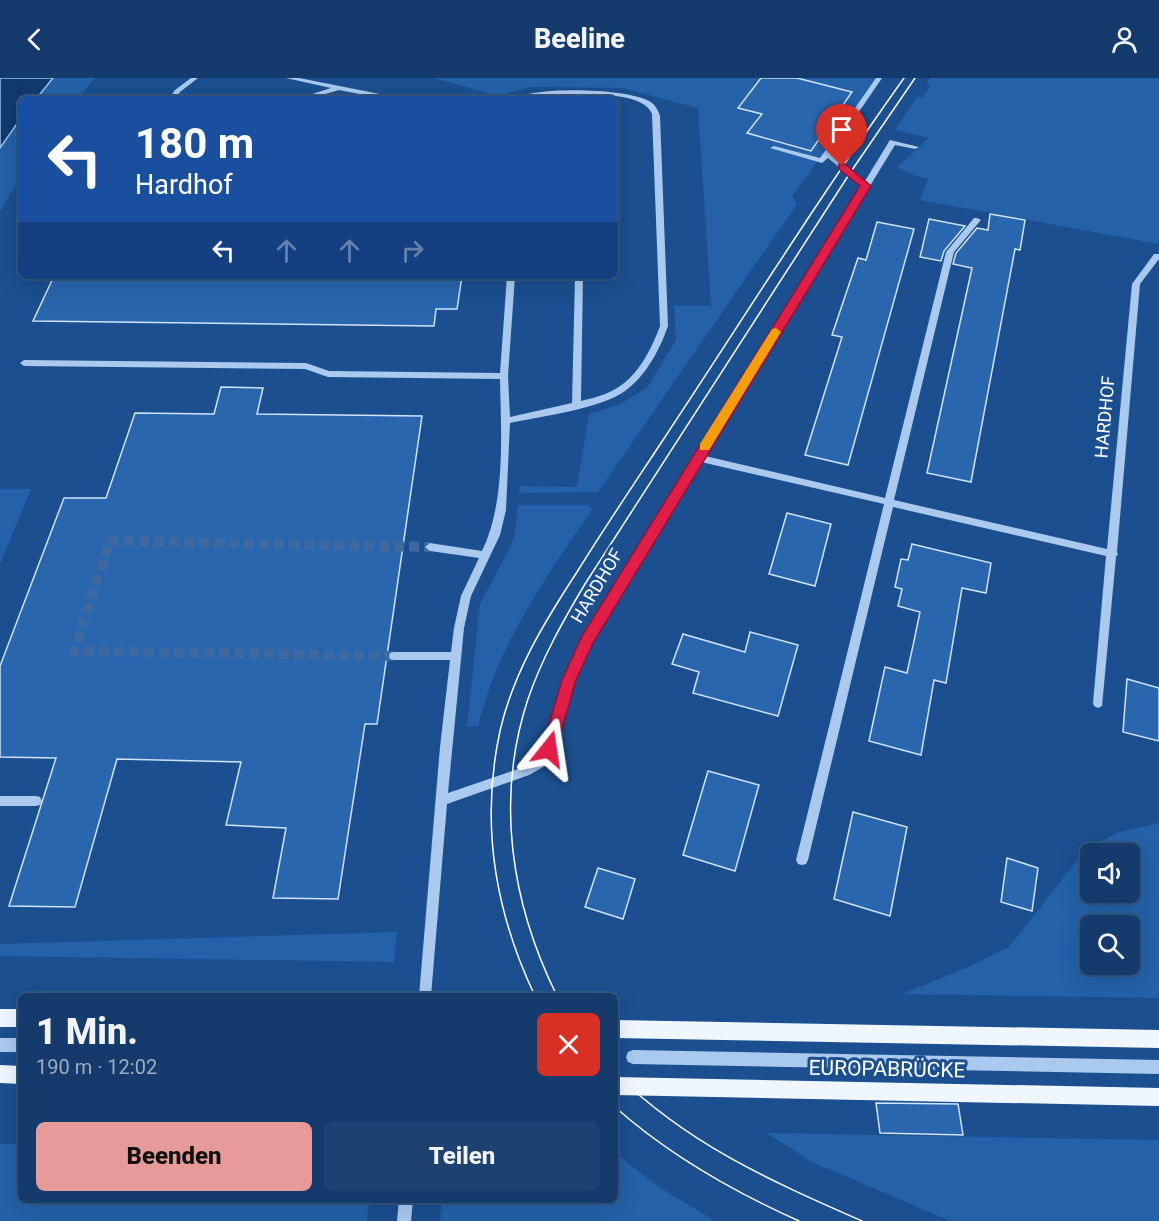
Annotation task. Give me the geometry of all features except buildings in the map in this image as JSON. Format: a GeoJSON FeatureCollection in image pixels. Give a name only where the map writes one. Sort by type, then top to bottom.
{"type":"FeatureCollection","features":[{"type":"Feature","properties":{"kind":"main road"},"geometry":{"type":"LineString","coordinates":[[0,1018],[18,1018]]}},
{"type":"Feature","properties":{"kind":"main road","name":"EUROPABRÜCKE"},"geometry":{"type":"LineString","coordinates":[[618,1029],[1159,1039]]}},
{"type":"Feature","properties":{"kind":"main road"},"geometry":{"type":"LineString","coordinates":[[0,1074],[18,1075]]}},
{"type":"Feature","properties":{"kind":"main road","name":"EUROPABRÜCKE"},"geometry":{"type":"LineString","coordinates":[[618,1086],[1159,1097]]}},
{"type":"Feature","properties":{"kind":"street"},"geometry":{"type":"LineString","coordinates":[[174,96],[195,78]]}},
{"type":"Feature","properties":{"kind":"street"},"geometry":{"type":"LineString","coordinates":[[289,78],[380,96]]}},
{"type":"Feature","properties":{"kind":"street"},"geometry":{"type":"LineString","coordinates":[[824,158],[879,78]]}},
{"type":"Feature","properties":{"kind":"street"},"geometry":{"type":"LineString","coordinates":[[311,96],[339,88]]}},
{"type":"Feature","properties":{"kind":"street"},"geometry":{"type":"LineString","coordinates":[[527,96],[534,94],[584,96]]}},
{"type":"Feature","properties":{"kind":"street"},"geometry":{"type":"LineString","coordinates":[[506,422],[609,396],[629,384],[657,345],[664,326],[656,112],[649,104],[636,98],[618,97]]}},
{"type":"Feature","properties":{"kind":"street","name":"HARDHOF"},"geometry":{"type":"LineString","coordinates":[[443,800],[531,770],[543,759],[549,749],[569,680],[582,651],[698,458],[893,142],[915,147]]}},
{"type":"Feature","properties":{"kind":"street"},"geometry":{"type":"LineString","coordinates":[[774,148],[824,158],[866,186]]}},
{"type":"Feature","properties":{"kind":"street"},"geometry":{"type":"LineString","coordinates":[[802,860],[950,252],[977,220]]}},
{"type":"Feature","properties":{"kind":"street","name":"HARDHOF"},"geometry":{"type":"LineString","coordinates":[[1098,703],[1136,284],[1157,256]]}},
{"type":"Feature","properties":{"kind":"street"},"geometry":{"type":"LineString","coordinates":[[425,993],[456,656],[466,596],[497,530],[501,510],[506,422],[504,376],[511,279]]}},
{"type":"Feature","properties":{"kind":"street"},"geometry":{"type":"LineString","coordinates":[[576,406],[579,279]]}},
{"type":"Feature","properties":{"kind":"street"},"geometry":{"type":"LineString","coordinates":[[24,363],[306,366],[328,374],[504,376]]}},
{"type":"Feature","properties":{"kind":"street"},"geometry":{"type":"LineString","coordinates":[[698,458],[1113,554]]}},
{"type":"Feature","properties":{"kind":"street"},"geometry":{"type":"LineString","coordinates":[[430,547],[484,555]]}},
{"type":"Feature","properties":{"kind":"street"},"geometry":{"type":"LineString","coordinates":[[394,656],[456,656]]}},
{"type":"Feature","properties":{"kind":"street"},"geometry":{"type":"LineString","coordinates":[[0,801],[36,801]]}},
{"type":"Feature","properties":{"kind":"street"},"geometry":{"type":"LineString","coordinates":[[0,1045],[18,1045]]}},
{"type":"Feature","properties":{"kind":"street"},"geometry":{"type":"LineString","coordinates":[[633,1058],[1159,1066]]}},
{"type":"Feature","properties":{"kind":"street"},"geometry":{"type":"LineString","coordinates":[[404,1221],[406,1203]]}},
{"type":"Feature","properties":{"kind":"shaded area"},"geometry":{"type":"Polygon","coordinates":[[[0,78],[53,78],[38,96],[18,96],[18,122],[0,148],[0,78]]]}},
{"type":"Feature","properties":{"kind":"shaded area"},"geometry":{"type":"Polygon","coordinates":[[[53,78],[95,78],[80,96],[38,96],[53,78]]]}},
{"type":"Feature","properties":{"kind":"shaded area"},"geometry":{"type":"Polygon","coordinates":[[[435,78],[878,78],[792,196],[797,204],[598,492],[519,493],[520,486],[577,487],[589,414],[620,404],[647,388],[676,340],[674,306],[711,306],[698,108],[622,88],[530,87],[497,96],[435,78]]]}},
{"type":"Feature","properties":{"kind":"shaded area"},"geometry":{"type":"Polygon","coordinates":[[[930,78],[1159,78],[1159,244],[920,200],[928,179],[897,167],[929,138],[895,130],[917,97],[922,98],[931,86],[926,84],[930,78]]]}},
{"type":"Feature","properties":{"kind":"shaded area"},"geometry":{"type":"Polygon","coordinates":[[[18,122],[18,182],[0,211],[0,148],[18,122]]]}},
{"type":"Feature","properties":{"kind":"shaded area"},"geometry":{"type":"Polygon","coordinates":[[[0,489],[31,489],[0,564],[0,489]]]}},
{"type":"Feature","properties":{"kind":"shaded area"},"geometry":{"type":"Polygon","coordinates":[[[518,505],[588,505],[592,510],[539,589],[515,630],[492,679],[478,726],[467,726],[480,604],[511,546],[518,505]]]}},
{"type":"Feature","properties":{"kind":"shaded area"},"geometry":{"type":"Polygon","coordinates":[[[1159,823],[1159,998],[902,994],[966,968],[1009,947],[1080,857],[1080,903],[1140,903],[1140,843],[1098,843],[1117,833],[1159,823]]]}},
{"type":"Feature","properties":{"kind":"shaded area"},"geometry":{"type":"Polygon","coordinates":[[[397,932],[394,962],[0,956],[0,944],[397,932]]]}},
{"type":"Feature","properties":{"kind":"shaded area"},"geometry":{"type":"Polygon","coordinates":[[[767,1133],[1159,1140],[1159,1221],[950,1221],[812,1162],[767,1133]]]}},
{"type":"Feature","properties":{"kind":"shaded area"},"geometry":{"type":"Polygon","coordinates":[[[0,1144],[18,1144],[18,1203],[369,1203],[367,1221],[0,1221],[0,1144]]]}},
{"type":"Feature","properties":{"kind":"shaded area"},"geometry":{"type":"Polygon","coordinates":[[[618,1155],[659,1187],[715,1221],[440,1221],[442,1203],[618,1203],[618,1155]]]}},
{"type":"Feature","properties":{"kind":"tunnel"},"geometry":{"type":"LineString","coordinates":[[394,656],[74,651],[110,541],[430,547]]}},
{"type":"Feature","properties":{"kind":"tram line"},"geometry":{"type":"LineString","coordinates":[[534,993],[521,964],[501,899],[492,833],[491,799],[494,765],[500,731],[513,689],[531,648],[598,539],[812,212],[904,78]]}},
{"type":"Feature","properties":{"kind":"tram line"},"geometry":{"type":"LineString","coordinates":[[556,993],[528,924],[513,850],[512,775],[518,737],[528,699],[554,640],[585,584],[850,173],[915,78]]}},
{"type":"Feature","properties":{"kind":"tram line"},"geometry":{"type":"LineString","coordinates":[[618,1076],[672,1121],[731,1159],[862,1221]]}},
{"type":"Feature","properties":{"kind":"tram line"},"geometry":{"type":"LineString","coordinates":[[618,1110],[636,1125],[702,1171],[799,1221]]}},
{"type":"Feature","properties":{"kind":"slow traffic"},"geometry":{"type":"LineString","coordinates":[[705,447],[776,332]]}},
{"type":"Feature","properties":{"kind":"route"},"geometry":{"type":"LineString","coordinates":[[549,749],[569,680],[587,640],[866,186],[842,166]]}}]}
